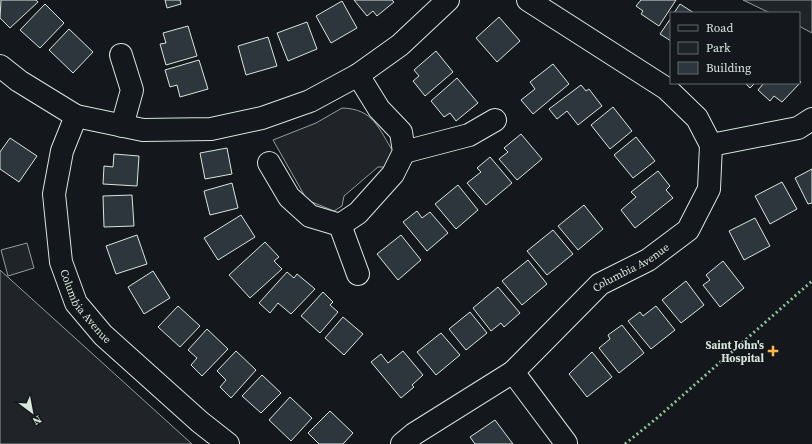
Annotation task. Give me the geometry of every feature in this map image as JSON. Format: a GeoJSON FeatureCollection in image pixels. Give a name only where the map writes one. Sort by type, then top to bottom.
{"type":"FeatureCollection","features":[{"type":"Feature","properties":{"kind":"street"},"geometry":{"type":"LineString","coordinates":[[0,66],[19,81],[76,116],[143,130],[211,129],[262,118],[310,100],[358,75],[400,45],[448,0]]}},
{"type":"Feature","properties":{"kind":"street"},"geometry":{"type":"LineString","coordinates":[[528,0],[667,89],[697,118],[711,145],[798,128],[812,120]]}},
{"type":"Feature","properties":{"kind":"street"},"geometry":{"type":"LineString","coordinates":[[121,55],[132,90],[122,126]]}},
{"type":"Feature","properties":{"kind":"street"},"geometry":{"type":"LineString","coordinates":[[340,225],[358,213],[393,174],[404,152],[401,132],[379,109],[358,75]]}},
{"type":"Feature","properties":{"kind":"street","name":"Columbia Avenue"},"geometry":{"type":"LineString","coordinates":[[76,116],[62,151],[54,194],[61,262],[76,303],[103,336],[200,422],[228,444]]}},
{"type":"Feature","properties":{"kind":"street"},"geometry":{"type":"LineString","coordinates":[[404,152],[469,135],[495,120]]}},
{"type":"Feature","properties":{"kind":"street","name":"Columbia Avenue"},"geometry":{"type":"LineString","coordinates":[[402,444],[414,434],[513,372],[600,284],[648,260],[688,230],[709,188],[711,145]]}},
{"type":"Feature","properties":{"kind":"street"},"geometry":{"type":"LineString","coordinates":[[269,163],[289,197],[310,216],[340,225]]}},
{"type":"Feature","properties":{"kind":"street"},"geometry":{"type":"LineString","coordinates":[[340,225],[358,274]]}},
{"type":"Feature","properties":{"kind":"street"},"geometry":{"type":"LineString","coordinates":[[513,372],[566,443]]}},
{"type":"Feature","properties":{"kind":"green space"},"geometry":{"type":"Polygon","coordinates":[[[743,0],[812,0],[812,33],[800,27],[800,12],[768,12],[743,0]]]}},
{"type":"Feature","properties":{"kind":"green space"},"geometry":{"type":"Polygon","coordinates":[[[342,108],[353,109],[368,116],[379,128],[394,153],[386,167],[378,167],[344,196],[342,206],[334,211],[307,200],[273,140],[316,123],[342,108]]]}},
{"type":"Feature","properties":{"kind":"green space"},"geometry":{"type":"Polygon","coordinates":[[[27,243],[34,268],[8,276],[1,250],[27,243]]]}},
{"type":"Feature","properties":{"kind":"green space"},"geometry":{"type":"Polygon","coordinates":[[[0,270],[192,444],[0,444],[0,270]]]}},
{"type":"Feature","properties":{"kind":"building"},"geometry":{"type":"Polygon","coordinates":[[[1,0],[36,0],[38,2],[10,28],[0,18],[1,0]]]}},
{"type":"Feature","properties":{"kind":"building"},"geometry":{"type":"Polygon","coordinates":[[[165,0],[180,0],[181,4],[167,8],[165,0]]]}},
{"type":"Feature","properties":{"kind":"building"},"geometry":{"type":"Polygon","coordinates":[[[354,0],[392,0],[394,2],[377,16],[373,11],[367,16],[354,0]]]}},
{"type":"Feature","properties":{"kind":"building"},"geometry":{"type":"Polygon","coordinates":[[[641,0],[676,0],[659,26],[641,14],[643,11],[636,6],[641,0]]]}},
{"type":"Feature","properties":{"kind":"building"},"geometry":{"type":"Polygon","coordinates":[[[342,1],[357,28],[331,43],[316,16],[342,1]]]}},
{"type":"Feature","properties":{"kind":"building"},"geometry":{"type":"Polygon","coordinates":[[[45,4],[64,23],[40,48],[20,30],[45,4]]]}},
{"type":"Feature","properties":{"kind":"building"},"geometry":{"type":"Polygon","coordinates":[[[680,4],[692,12],[675,12],[680,4]]]}},
{"type":"Feature","properties":{"kind":"building"},"geometry":{"type":"Polygon","coordinates":[[[499,17],[520,41],[497,62],[476,38],[499,17]]]}},
{"type":"Feature","properties":{"kind":"building"},"geometry":{"type":"Polygon","coordinates":[[[670,19],[670,40],[660,34],[670,19]]]}},
{"type":"Feature","properties":{"kind":"building"},"geometry":{"type":"Polygon","coordinates":[[[307,22],[317,49],[288,61],[277,33],[307,22]]]}},
{"type":"Feature","properties":{"kind":"building"},"geometry":{"type":"Polygon","coordinates":[[[188,26],[197,56],[166,65],[160,44],[166,43],[163,33],[188,26]]]}},
{"type":"Feature","properties":{"kind":"building"},"geometry":{"type":"Polygon","coordinates":[[[69,29],[93,52],[73,73],[49,50],[69,29]]]}},
{"type":"Feature","properties":{"kind":"building"},"geometry":{"type":"Polygon","coordinates":[[[268,37],[277,66],[246,75],[238,46],[268,37]]]}},
{"type":"Feature","properties":{"kind":"building"},"geometry":{"type":"Polygon","coordinates":[[[436,51],[453,72],[425,96],[413,81],[419,76],[414,70],[436,51]]]}},
{"type":"Feature","properties":{"kind":"building"},"geometry":{"type":"Polygon","coordinates":[[[199,60],[208,89],[180,97],[177,85],[170,87],[165,70],[199,60]]]}},
{"type":"Feature","properties":{"kind":"building"},"geometry":{"type":"Polygon","coordinates":[[[553,64],[569,84],[533,114],[521,100],[535,89],[530,82],[553,64]]]}},
{"type":"Feature","properties":{"kind":"building"},"geometry":{"type":"Polygon","coordinates":[[[457,78],[478,103],[456,121],[450,113],[444,117],[431,101],[457,78]]]}},
{"type":"Feature","properties":{"kind":"building"},"geometry":{"type":"Polygon","coordinates":[[[746,84],[754,84],[750,88],[746,84]]]}},
{"type":"Feature","properties":{"kind":"building"},"geometry":{"type":"Polygon","coordinates":[[[763,84],[799,84],[782,102],[774,96],[770,101],[758,90],[763,84]]]}},
{"type":"Feature","properties":{"kind":"building"},"geometry":{"type":"Polygon","coordinates":[[[581,85],[586,91],[589,89],[602,106],[578,125],[567,111],[557,119],[549,109],[581,85]]]}},
{"type":"Feature","properties":{"kind":"building"},"geometry":{"type":"Polygon","coordinates":[[[613,107],[632,131],[610,149],[591,125],[613,107]]]}},
{"type":"Feature","properties":{"kind":"building"},"geometry":{"type":"Polygon","coordinates":[[[521,134],[542,159],[517,180],[499,159],[508,152],[504,148],[521,134]]]}},
{"type":"Feature","properties":{"kind":"building"},"geometry":{"type":"Polygon","coordinates":[[[636,137],[655,161],[633,178],[614,155],[636,137]]]}},
{"type":"Feature","properties":{"kind":"building"},"geometry":{"type":"Polygon","coordinates":[[[10,138],[37,156],[19,182],[0,169],[0,152],[10,138]]]}},
{"type":"Feature","properties":{"kind":"building"},"geometry":{"type":"Polygon","coordinates":[[[227,148],[232,174],[205,179],[200,153],[227,148]]]}},
{"type":"Feature","properties":{"kind":"building"},"geometry":{"type":"Polygon","coordinates":[[[114,154],[139,156],[137,186],[103,184],[104,166],[113,167],[114,154]]]}},
{"type":"Feature","properties":{"kind":"building"},"geometry":{"type":"Polygon","coordinates":[[[490,157],[512,183],[486,205],[467,183],[481,172],[477,168],[490,157]]]}},
{"type":"Feature","properties":{"kind":"building"},"geometry":{"type":"Polygon","coordinates":[[[812,169],[812,203],[808,204],[795,178],[812,169]]]}},
{"type":"Feature","properties":{"kind":"building"},"geometry":{"type":"Polygon","coordinates":[[[658,171],[670,186],[666,190],[673,198],[635,228],[621,210],[636,197],[631,192],[658,171]]]}},
{"type":"Feature","properties":{"kind":"building"},"geometry":{"type":"Polygon","coordinates":[[[782,182],[797,209],[770,224],[755,196],[782,182]]]}},
{"type":"Feature","properties":{"kind":"building"},"geometry":{"type":"Polygon","coordinates":[[[232,183],[238,208],[210,215],[204,191],[232,183]]]}},
{"type":"Feature","properties":{"kind":"building"},"geometry":{"type":"Polygon","coordinates":[[[458,185],[478,210],[456,229],[435,204],[458,185]]]}},
{"type":"Feature","properties":{"kind":"building"},"geometry":{"type":"Polygon","coordinates":[[[132,195],[134,226],[104,227],[103,196],[132,195]]]}},
{"type":"Feature","properties":{"kind":"building"},"geometry":{"type":"Polygon","coordinates":[[[584,205],[603,229],[578,250],[558,226],[584,205]]]}},
{"type":"Feature","properties":{"kind":"building"},"geometry":{"type":"Polygon","coordinates":[[[417,211],[422,218],[430,212],[448,233],[427,251],[403,222],[417,211]]]}},
{"type":"Feature","properties":{"kind":"building"},"geometry":{"type":"Polygon","coordinates":[[[241,215],[255,237],[218,260],[204,238],[241,215]]]}},
{"type":"Feature","properties":{"kind":"building"},"geometry":{"type":"Polygon","coordinates":[[[755,218],[770,246],[744,260],[729,231],[755,218]]]}},
{"type":"Feature","properties":{"kind":"building"},"geometry":{"type":"Polygon","coordinates":[[[553,230],[573,254],[547,275],[527,251],[553,230]]]}},
{"type":"Feature","properties":{"kind":"building"},"geometry":{"type":"Polygon","coordinates":[[[137,235],[147,264],[116,274],[106,246],[137,235]]]}},
{"type":"Feature","properties":{"kind":"building"},"geometry":{"type":"Polygon","coordinates":[[[401,235],[421,260],[398,280],[377,254],[401,235]]]}},
{"type":"Feature","properties":{"kind":"building"},"geometry":{"type":"Polygon","coordinates":[[[265,242],[279,257],[274,261],[282,269],[250,298],[229,275],[265,242]]]}},
{"type":"Feature","properties":{"kind":"building"},"geometry":{"type":"Polygon","coordinates":[[[528,260],[547,284],[522,305],[502,281],[528,260]]]}},
{"type":"Feature","properties":{"kind":"building"},"geometry":{"type":"Polygon","coordinates":[[[723,261],[744,288],[720,307],[703,285],[710,280],[706,275],[723,261]]]}},
{"type":"Feature","properties":{"kind":"building"},"geometry":{"type":"Polygon","coordinates":[[[153,271],[170,298],[144,314],[128,287],[153,271]]]}},
{"type":"Feature","properties":{"kind":"building"},"geometry":{"type":"Polygon","coordinates":[[[287,272],[294,278],[297,274],[315,289],[291,314],[278,303],[270,313],[259,303],[287,272]]]}},
{"type":"Feature","properties":{"kind":"building"},"geometry":{"type":"Polygon","coordinates":[[[686,281],[704,305],[681,323],[662,300],[686,281]]]}},
{"type":"Feature","properties":{"kind":"building"},"geometry":{"type":"Polygon","coordinates":[[[498,287],[520,313],[504,327],[501,323],[491,331],[473,308],[498,287]]]}},
{"type":"Feature","properties":{"kind":"building"},"geometry":{"type":"Polygon","coordinates":[[[323,292],[333,302],[330,305],[338,312],[320,333],[301,316],[323,292]]]}},
{"type":"Feature","properties":{"kind":"building"},"geometry":{"type":"Polygon","coordinates":[[[178,306],[200,326],[180,347],[158,327],[178,306]]]}},
{"type":"Feature","properties":{"kind":"building"},"geometry":{"type":"Polygon","coordinates":[[[656,306],[675,330],[651,349],[628,321],[640,312],[643,316],[656,306]]]}},
{"type":"Feature","properties":{"kind":"building"},"geometry":{"type":"Polygon","coordinates":[[[470,312],[487,333],[466,350],[449,329],[470,312]]]}},
{"type":"Feature","properties":{"kind":"building"},"geometry":{"type":"Polygon","coordinates":[[[343,317],[363,334],[344,355],[325,338],[343,317]]]}},
{"type":"Feature","properties":{"kind":"building"},"geometry":{"type":"Polygon","coordinates":[[[622,325],[644,353],[619,373],[599,348],[610,339],[608,335],[622,325]]]}},
{"type":"Feature","properties":{"kind":"building"},"geometry":{"type":"Polygon","coordinates":[[[207,329],[228,349],[202,376],[191,365],[197,358],[188,350],[207,329]]]}},
{"type":"Feature","properties":{"kind":"building"},"geometry":{"type":"Polygon","coordinates":[[[441,333],[460,355],[436,375],[417,352],[441,333]]]}},
{"type":"Feature","properties":{"kind":"building"},"geometry":{"type":"Polygon","coordinates":[[[236,351],[256,370],[231,398],[220,387],[226,380],[217,371],[236,351]]]}},
{"type":"Feature","properties":{"kind":"building"},"geometry":{"type":"Polygon","coordinates":[[[403,351],[423,375],[412,385],[414,387],[401,398],[371,362],[381,354],[388,363],[403,351]]]}},
{"type":"Feature","properties":{"kind":"building"},"geometry":{"type":"Polygon","coordinates":[[[592,352],[612,377],[587,397],[569,374],[592,352]]]}},
{"type":"Feature","properties":{"kind":"building"},"geometry":{"type":"Polygon","coordinates":[[[262,375],[281,393],[261,413],[242,396],[262,375]]]}},
{"type":"Feature","properties":{"kind":"building"},"geometry":{"type":"Polygon","coordinates":[[[290,397],[312,418],[291,441],[269,420],[290,397]]]}},
{"type":"Feature","properties":{"kind":"building"},"geometry":{"type":"Polygon","coordinates":[[[330,411],[353,433],[343,444],[319,444],[308,433],[330,411]]]}},
{"type":"Feature","properties":{"kind":"building"},"geometry":{"type":"Polygon","coordinates":[[[495,420],[513,444],[475,444],[470,437],[495,420]]]}},
{"type":"Feature","properties":{"kind":"hedge"},"geometry":{"type":"LineString","coordinates":[[625,444],[657,418],[812,281]]}},
{"type":"Feature","properties":{"kind":"place","name":"Saint John's Hospital"},"geometry":{"type":"Point","coordinates":[773,351]}}]}
